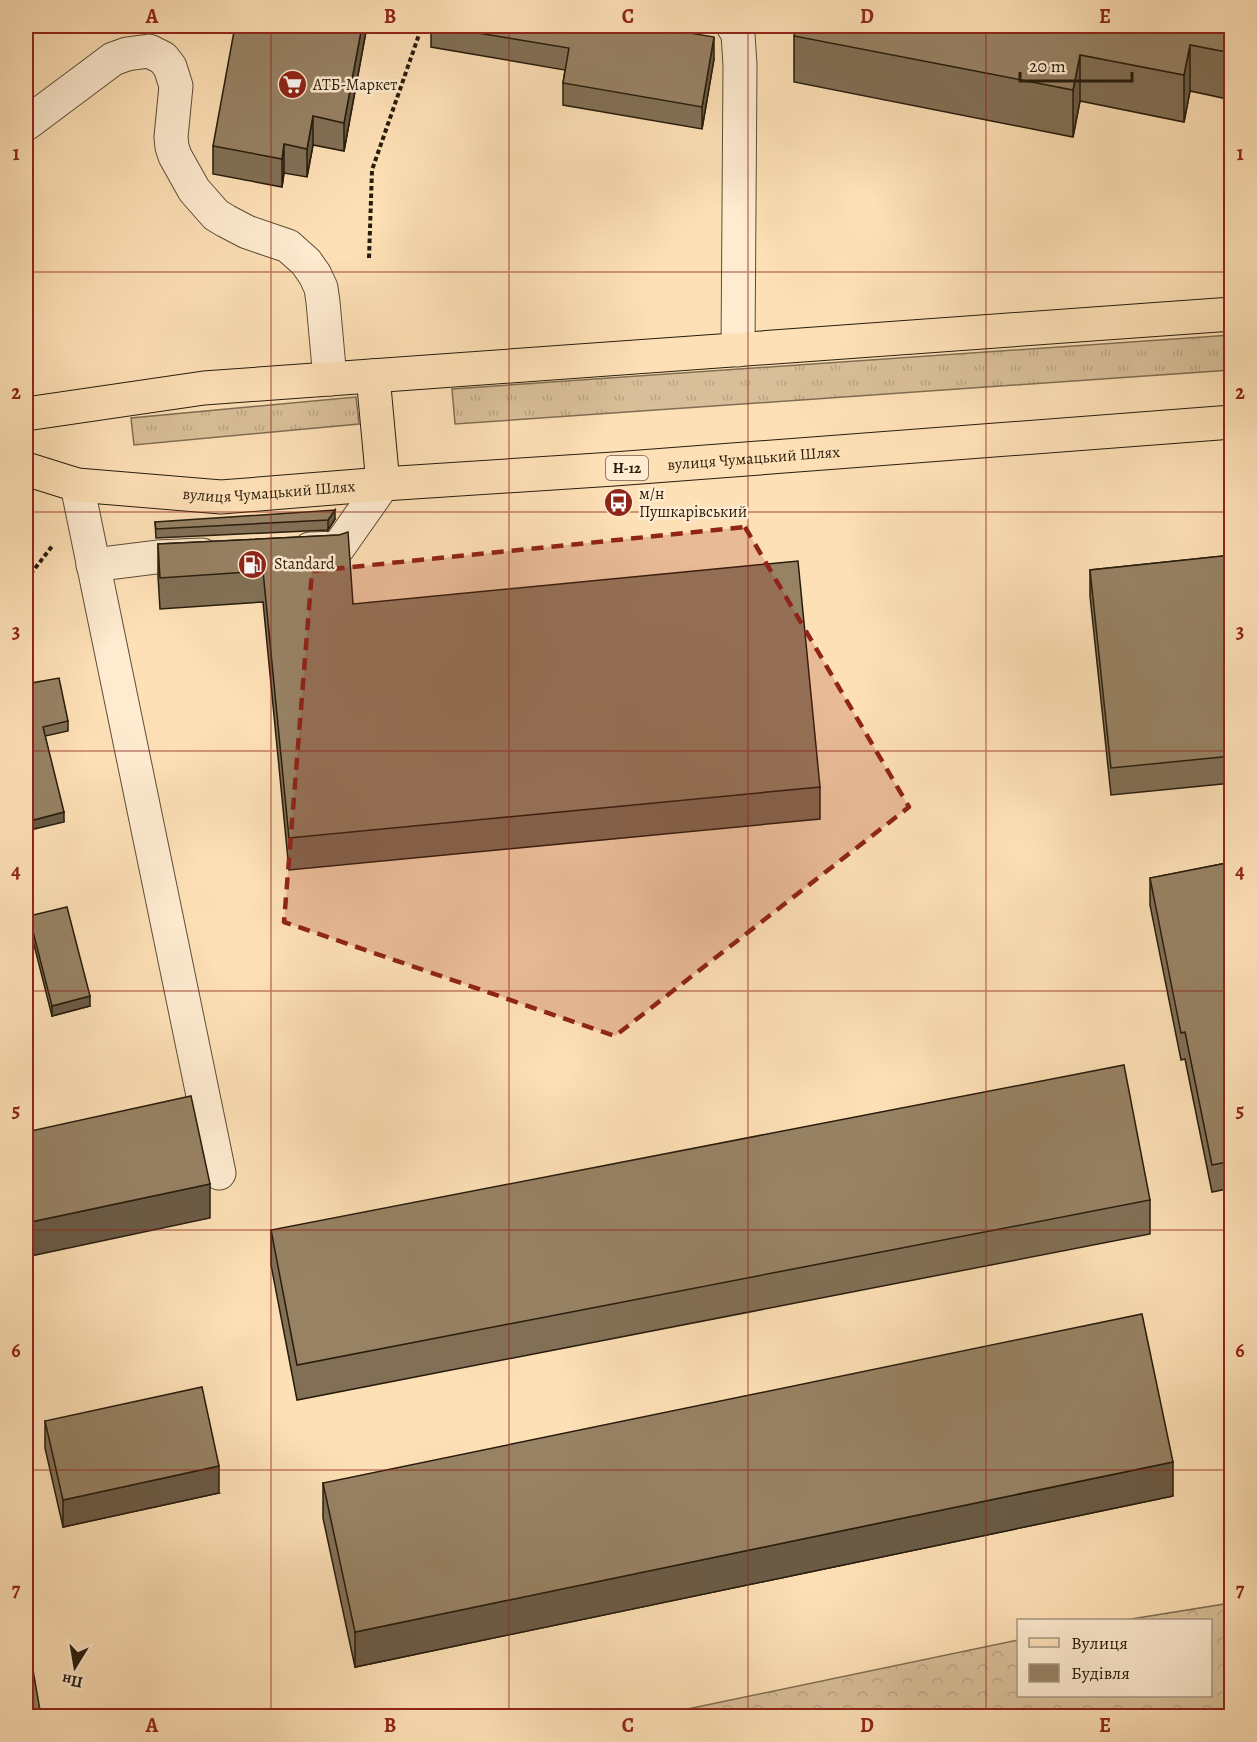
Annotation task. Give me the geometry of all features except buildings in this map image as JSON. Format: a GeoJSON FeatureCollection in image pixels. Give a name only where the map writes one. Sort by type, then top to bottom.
{"type":"FeatureCollection","features":[{"type":"Feature","properties":{"kind":"main road"},"geometry":{"type":"LineString","coordinates":[[26,414],[204,388],[1232,314]]}},
{"type":"Feature","properties":{"kind":"main road"},"geometry":{"type":"LineString","coordinates":[[373,376],[383,484]]}},
{"type":"Feature","properties":{"kind":"main road","name":"вулиця Чумацький Шлях"},"geometry":{"type":"LineString","coordinates":[[26,469],[77,485],[221,497],[383,484],[615,470],[1232,422]]}},
{"type":"Feature","properties":{"kind":"lane"},"geometry":{"type":"LineString","coordinates":[[733,26],[738,34],[740,65],[738,350]]}},
{"type":"Feature","properties":{"kind":"lane"},"geometry":{"type":"LineString","coordinates":[[26,124],[113,59],[127,54],[149,51],[163,58],[174,76],[177,97],[171,137],[172,147],[194,190],[205,205],[226,221],[247,232],[288,246],[306,262],[315,275],[321,288],[330,379]]}},
{"type":"Feature","properties":{"kind":"lane"},"geometry":{"type":"LineString","coordinates":[[282,550],[338,548],[383,484]]}},
{"type":"Feature","properties":{"kind":"lane"},"geometry":{"type":"LineString","coordinates":[[77,485],[219,1173]]}},
{"type":"Feature","properties":{"kind":"lane"},"geometry":{"type":"LineString","coordinates":[[93,565],[157,557],[236,553]]}},
{"type":"Feature","properties":{"kind":"path"},"geometry":{"type":"LineString","coordinates":[[369,258],[372,170],[422,26]]}},
{"type":"Feature","properties":{"kind":"path"},"geometry":{"type":"LineString","coordinates":[[26,580],[57,539]]}},
{"type":"Feature","properties":{"kind":"highlighted area"},"geometry":{"type":"Polygon","coordinates":[[[745,527],[909,807],[615,1036],[284,922],[312,571],[745,527]]]}},
{"type":"Feature","properties":{"kind":"green space"},"geometry":{"type":"Polygon","coordinates":[[[1231,335],[1231,370],[455,424],[452,389],[1231,335]]]}},
{"type":"Feature","properties":{"kind":"green space"},"geometry":{"type":"Polygon","coordinates":[[[356,397],[359,424],[134,445],[131,418],[356,397]]]}},
{"type":"Feature","properties":{"kind":"green space"},"geometry":{"type":"Polygon","coordinates":[[[1231,1603],[1231,1716],[654,1716],[1017,1640],[1017,1697],[1212,1697],[1212,1619],[1131,1619],[1231,1603]]]}},
{"type":"Feature","properties":{"kind":"place","name":"АТБ-Маркет"},"geometry":{"type":"Point","coordinates":[292,85]}},
{"type":"Feature","properties":{"kind":"place","name":"м/н Пушкарівський"},"geometry":{"type":"Point","coordinates":[618,503]}},
{"type":"Feature","properties":{"kind":"place","name":"Standard"},"geometry":{"type":"Point","coordinates":[253,564]}}]}
